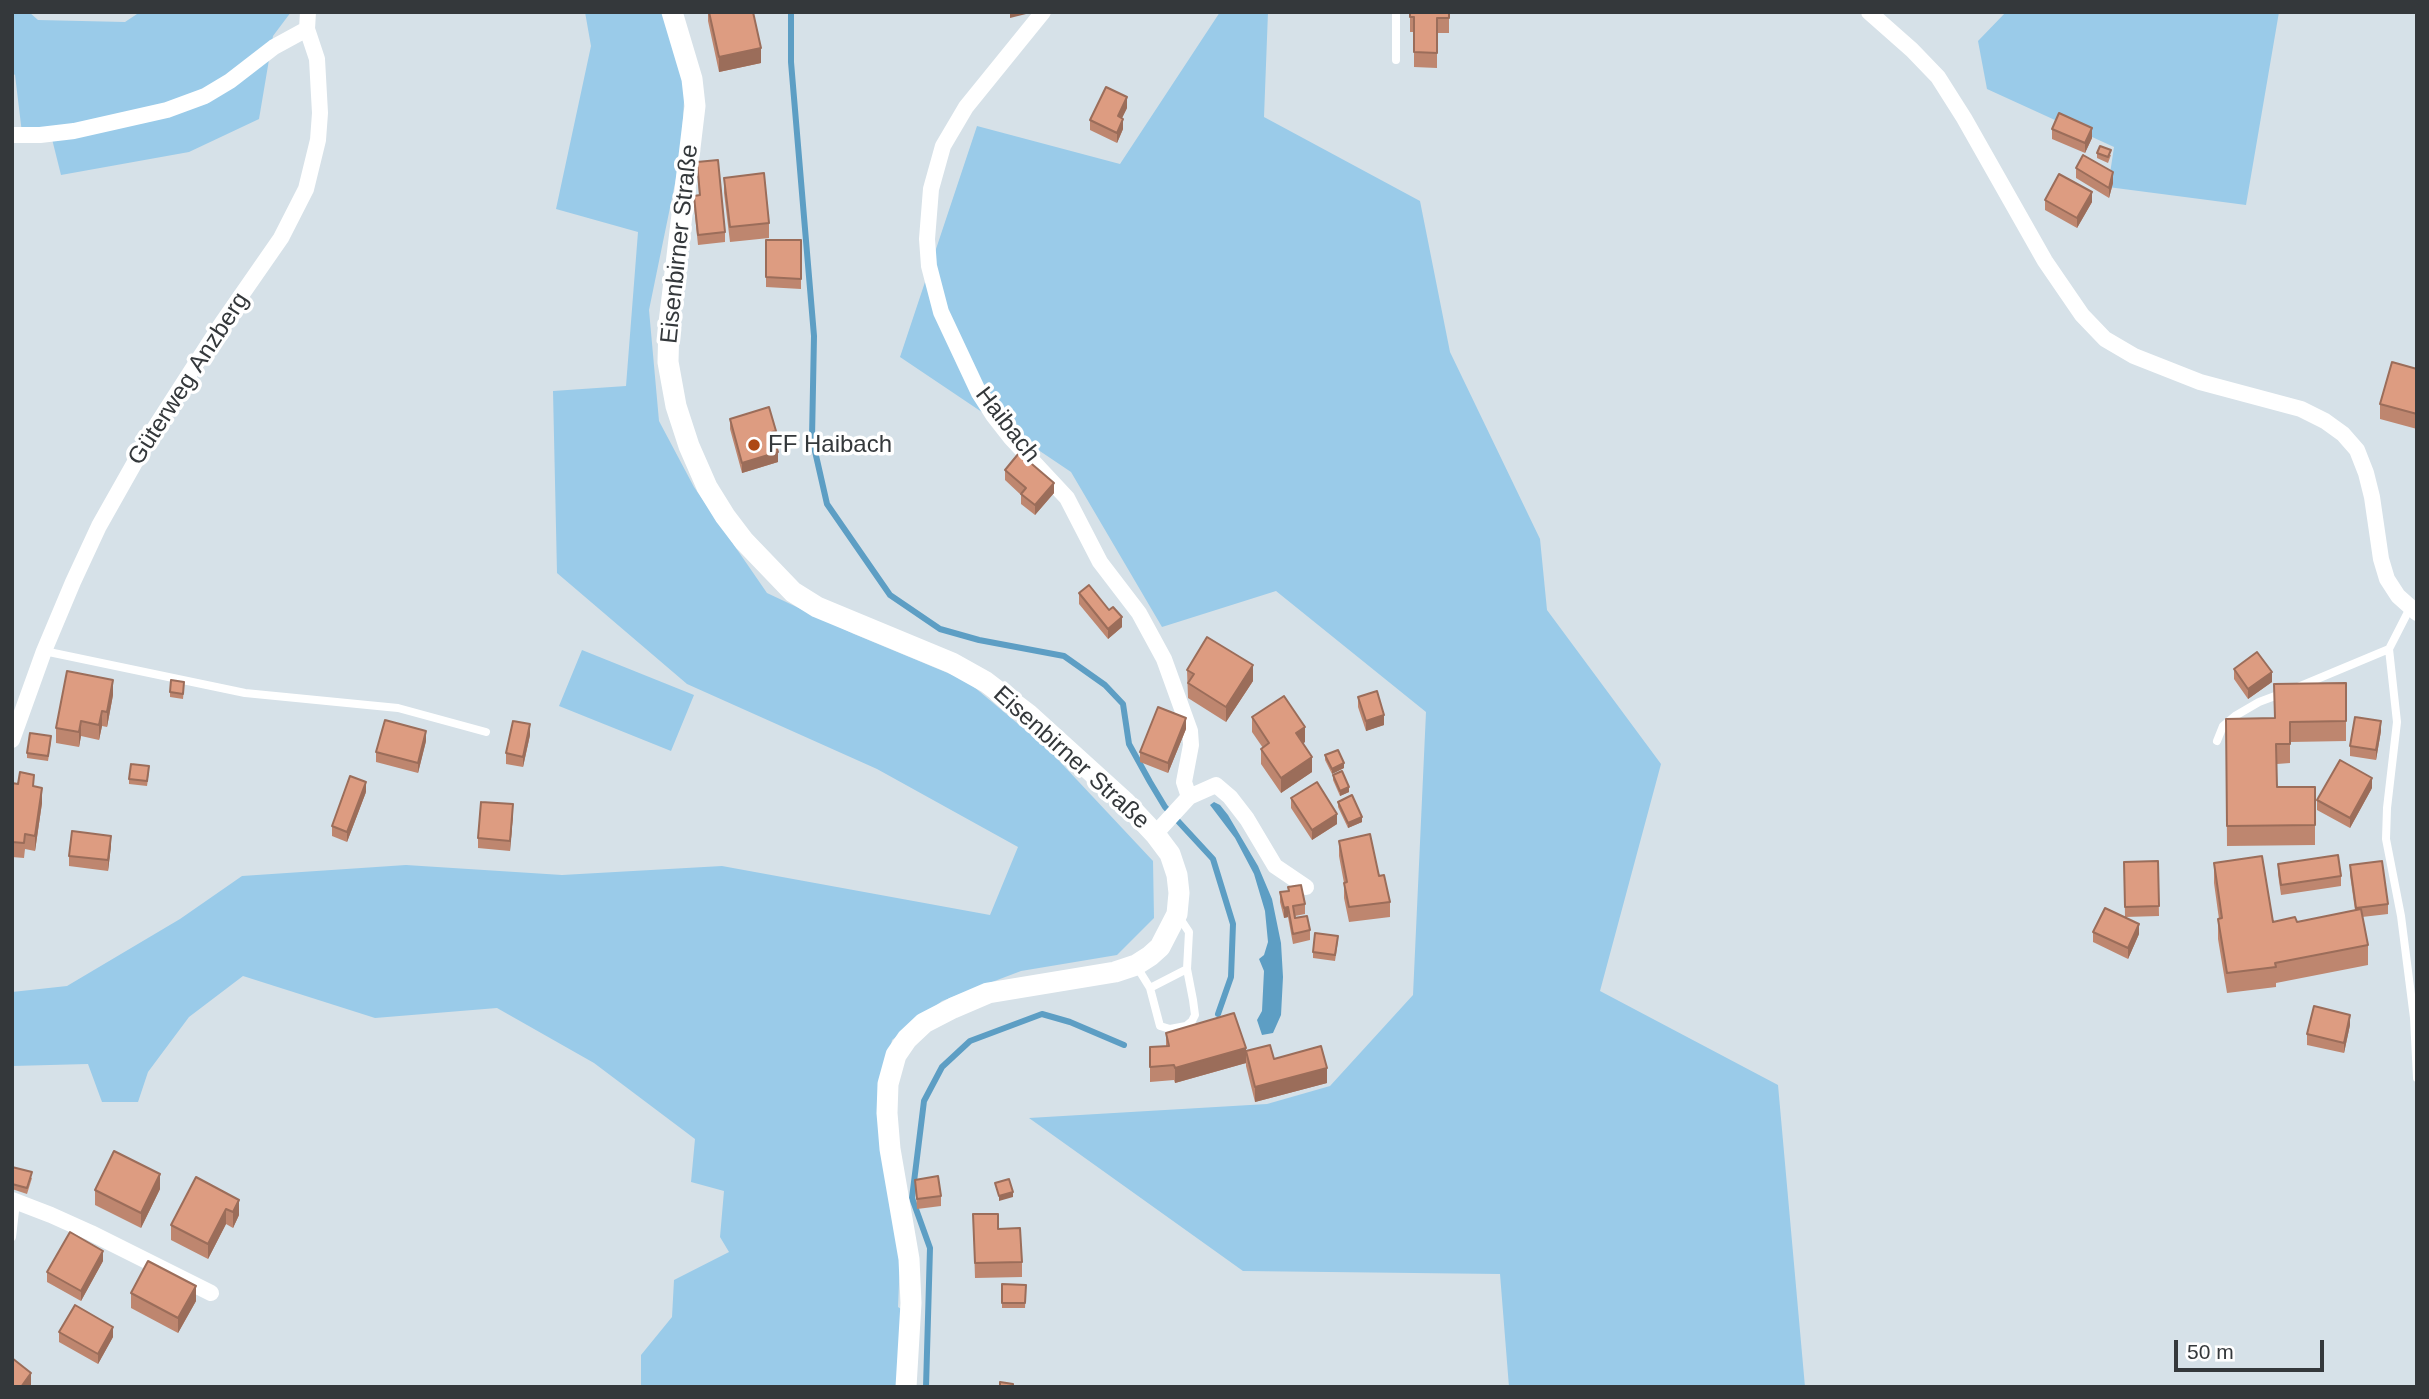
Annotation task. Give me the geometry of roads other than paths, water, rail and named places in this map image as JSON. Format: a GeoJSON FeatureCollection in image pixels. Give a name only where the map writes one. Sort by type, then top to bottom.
{"type":"FeatureCollection","features":[{"type":"Feature","properties":{"kind":"main road","name":"Eisenbirner Straße"},"geometry":{"type":"LineString","coordinates":[[672,12],[692,79],[695,106],[671,310],[668,362],[676,406],[689,446],[707,487],[744,541],[793,592],[817,607],[923,649],[986,682],[1028,714],[1125,802],[1162,827],[1177,875],[1180,894],[1177,914],[1160,947],[1136,965],[1115,972],[988,993],[924,1023],[907,1038],[897,1055],[888,1084],[887,1113],[890,1149],[909,1259],[911,1303],[906,1387]]}},
{"type":"Feature","properties":{"kind":"street","name":"Güterweg Anzberg"},"geometry":{"type":"LineString","coordinates":[[12,740],[44,651],[73,582],[124,480],[196,361],[281,239],[306,189],[318,140],[320,113],[317,59],[307,29],[308,12]]}},
{"type":"Feature","properties":{"kind":"street","name":"Haibach"},"geometry":{"type":"LineString","coordinates":[[1043,12],[965,107],[943,146],[931,189],[927,216],[929,266],[941,312],[992,415],[1068,498],[1100,562],[1139,613],[1164,659],[1190,731],[1191,745],[1184,782],[1186,801]]}},
{"type":"Feature","properties":{"kind":"street"},"geometry":{"type":"LineString","coordinates":[[1869,12],[1912,50],[1938,78],[1964,118],[2045,261],[2082,315],[2105,339],[2134,356],[2200,382],[2301,410],[2325,421],[2343,434],[2357,450],[2366,473],[2387,579],[2413,611]]}},
{"type":"Feature","properties":{"kind":"street"},"geometry":{"type":"LineString","coordinates":[[12,135],[74,131],[167,110],[205,96],[230,81],[274,47],[307,29]]}},
{"type":"Feature","properties":{"kind":"street"},"geometry":{"type":"LineString","coordinates":[[1162,827],[1186,801],[1216,785],[1230,797],[1247,819],[1275,866],[1306,887]]}},
{"type":"Feature","properties":{"kind":"street"},"geometry":{"type":"LineString","coordinates":[[14,1201],[92,1233],[211,1293]]}},
{"type":"Feature","properties":{"kind":"lane"},"geometry":{"type":"LineString","coordinates":[[1396,12],[1396,61]]}},
{"type":"Feature","properties":{"kind":"lane"},"geometry":{"type":"LineString","coordinates":[[2217,741],[2223,726],[2259,702],[2389,649],[2413,611]]}},
{"type":"Feature","properties":{"kind":"lane"},"geometry":{"type":"LineString","coordinates":[[2389,649],[2397,722],[2386,808],[2386,839],[2401,916],[2414,1017],[2417,1078]]}},
{"type":"Feature","properties":{"kind":"lane"},"geometry":{"type":"LineString","coordinates":[[44,651],[244,693],[398,708],[486,732]]}},
{"type":"Feature","properties":{"kind":"lane"},"geometry":{"type":"LineString","coordinates":[[1136,965],[1150,988],[1160,1026],[1186,1026],[1195,1015],[1187,970],[1189,932],[1177,914]]}},
{"type":"Feature","properties":{"kind":"lane"},"geometry":{"type":"LineString","coordinates":[[1150,988],[1187,970]]}},
{"type":"Feature","properties":{"kind":"lane"},"geometry":{"type":"LineString","coordinates":[[12,1237],[14,1201]]}},
{"type":"Feature","properties":{"kind":"waterway"},"geometry":{"type":"LineString","coordinates":[[791,12],[791,62],[814,336],[812,438],[827,504],[890,595],[940,629],[979,640],[1064,656],[1105,685],[1123,704],[1129,744],[1165,807],[1213,859],[1233,924],[1231,977],[1218,1014]]}},
{"type":"Feature","properties":{"kind":"waterway"},"geometry":{"type":"LineString","coordinates":[[926,1387],[930,1248],[912,1198],[924,1101],[942,1067],[970,1041],[1042,1014],[1070,1022],[1124,1045]]}},
{"type":"Feature","properties":{"kind":"place","name":"FF Haibach"},"geometry":{"type":"Point","coordinates":[754,445]}}]}
